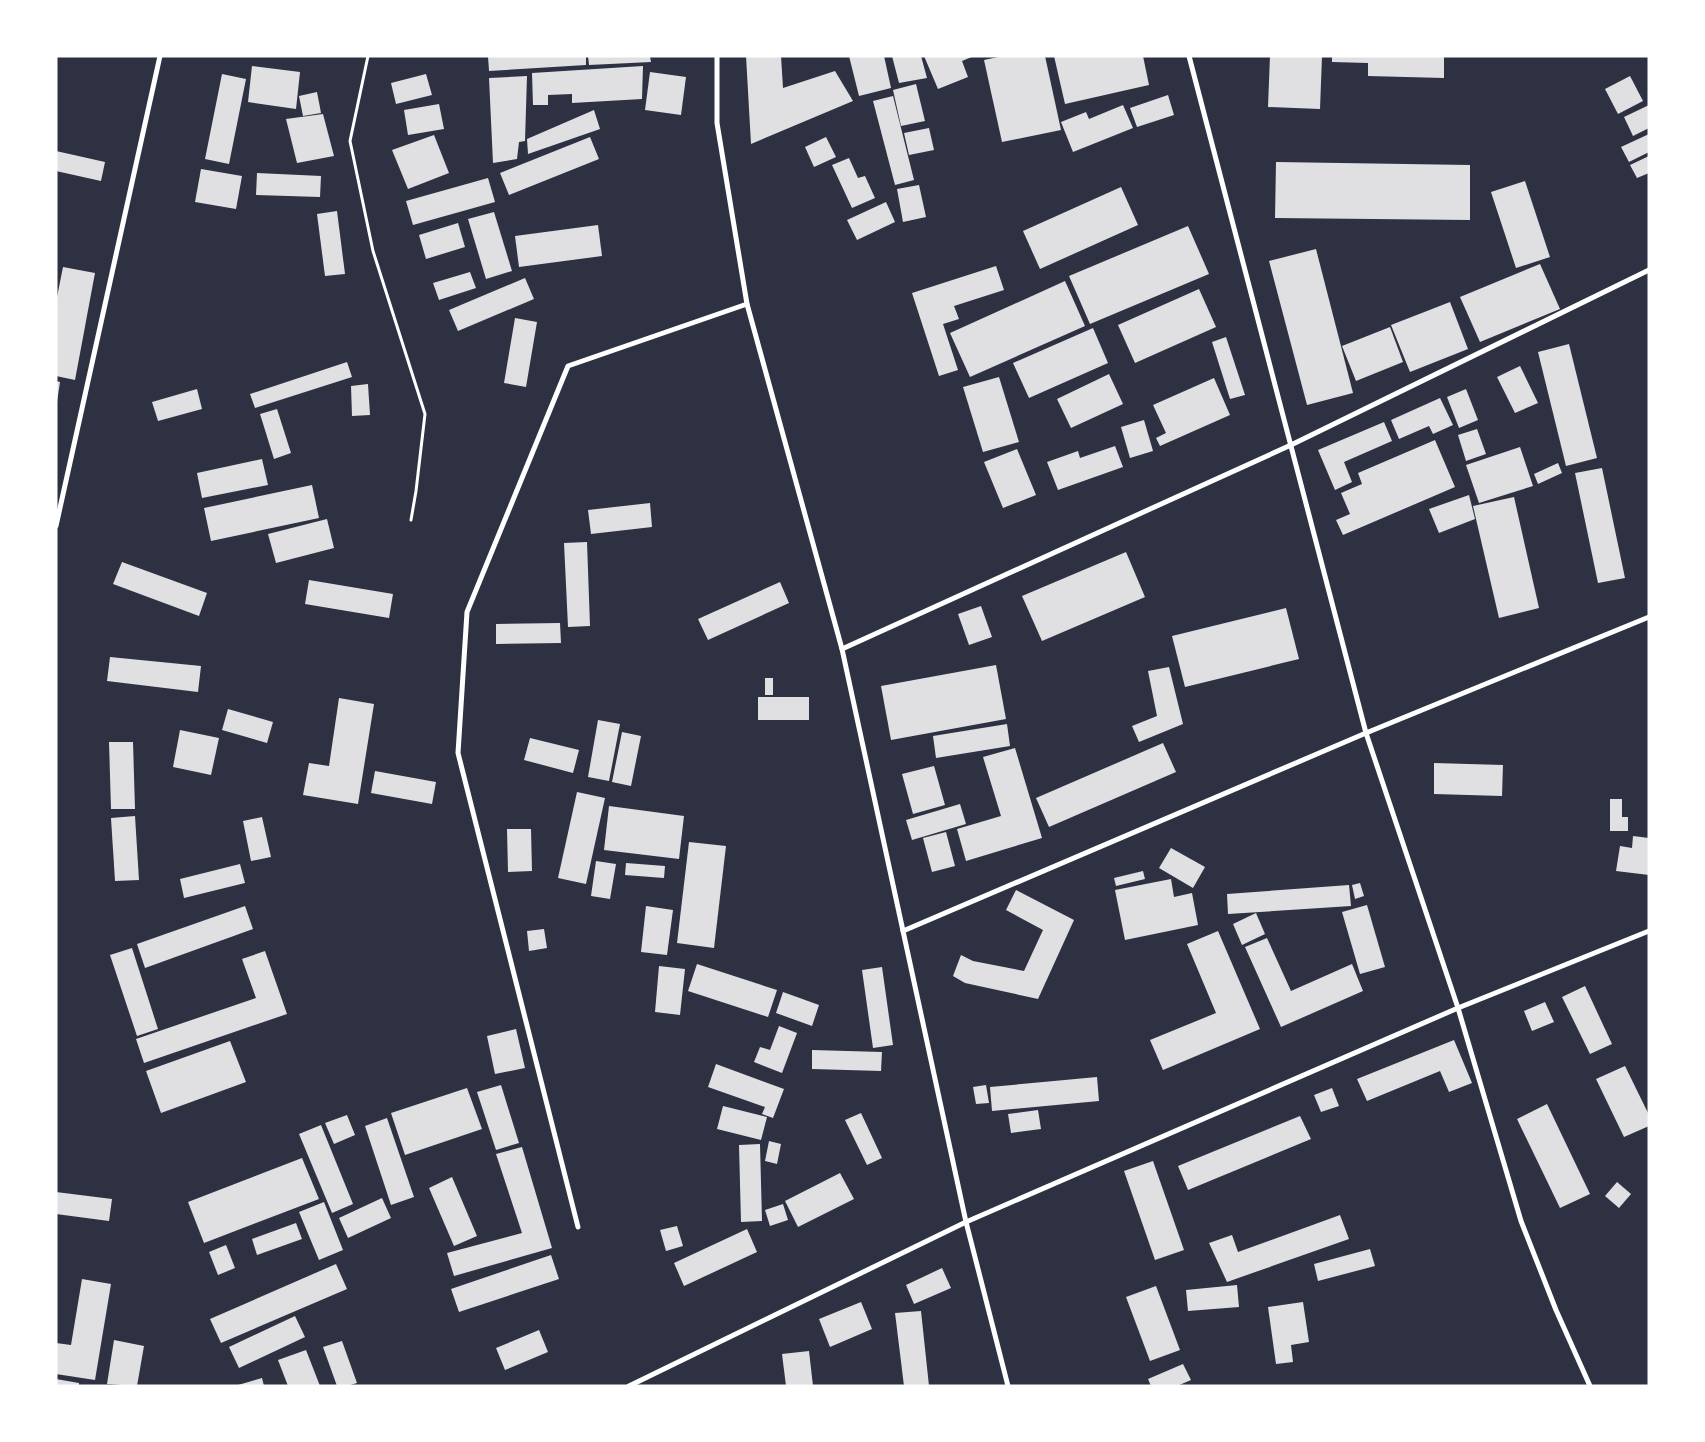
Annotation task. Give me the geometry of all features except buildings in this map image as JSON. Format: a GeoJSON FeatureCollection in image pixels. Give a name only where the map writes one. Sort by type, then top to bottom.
{"type":"FeatureCollection","features":[{"type":"Feature","properties":{"kind":"street"},"geometry":{"type":"LineString","coordinates":[[56,526],[160,56]]}},
{"type":"Feature","properties":{"kind":"street"},"geometry":{"type":"LineString","coordinates":[[717,56],[717,123],[747,304],[842,648],[966,1222],[1008,1386]]}},
{"type":"Feature","properties":{"kind":"street"},"geometry":{"type":"LineString","coordinates":[[1189,56],[1366,733],[1458,1008],[1521,1222],[1556,1310],[1590,1386]]}},
{"type":"Feature","properties":{"kind":"street"},"geometry":{"type":"LineString","coordinates":[[842,648],[1292,445],[1649,270]]}},
{"type":"Feature","properties":{"kind":"street"},"geometry":{"type":"LineString","coordinates":[[578,1227],[458,754],[467,612],[568,366],[747,304]]}},
{"type":"Feature","properties":{"kind":"street"},"geometry":{"type":"LineString","coordinates":[[903,931],[1366,733],[1649,617]]}},
{"type":"Feature","properties":{"kind":"street"},"geometry":{"type":"LineString","coordinates":[[629,1386],[640,1383],[966,1222],[1458,1008],[1649,931]]}},
{"type":"Feature","properties":{"kind":"path"},"geometry":{"type":"LineString","coordinates":[[368,56],[350,142],[373,250],[425,414],[411,520]]}}]}
